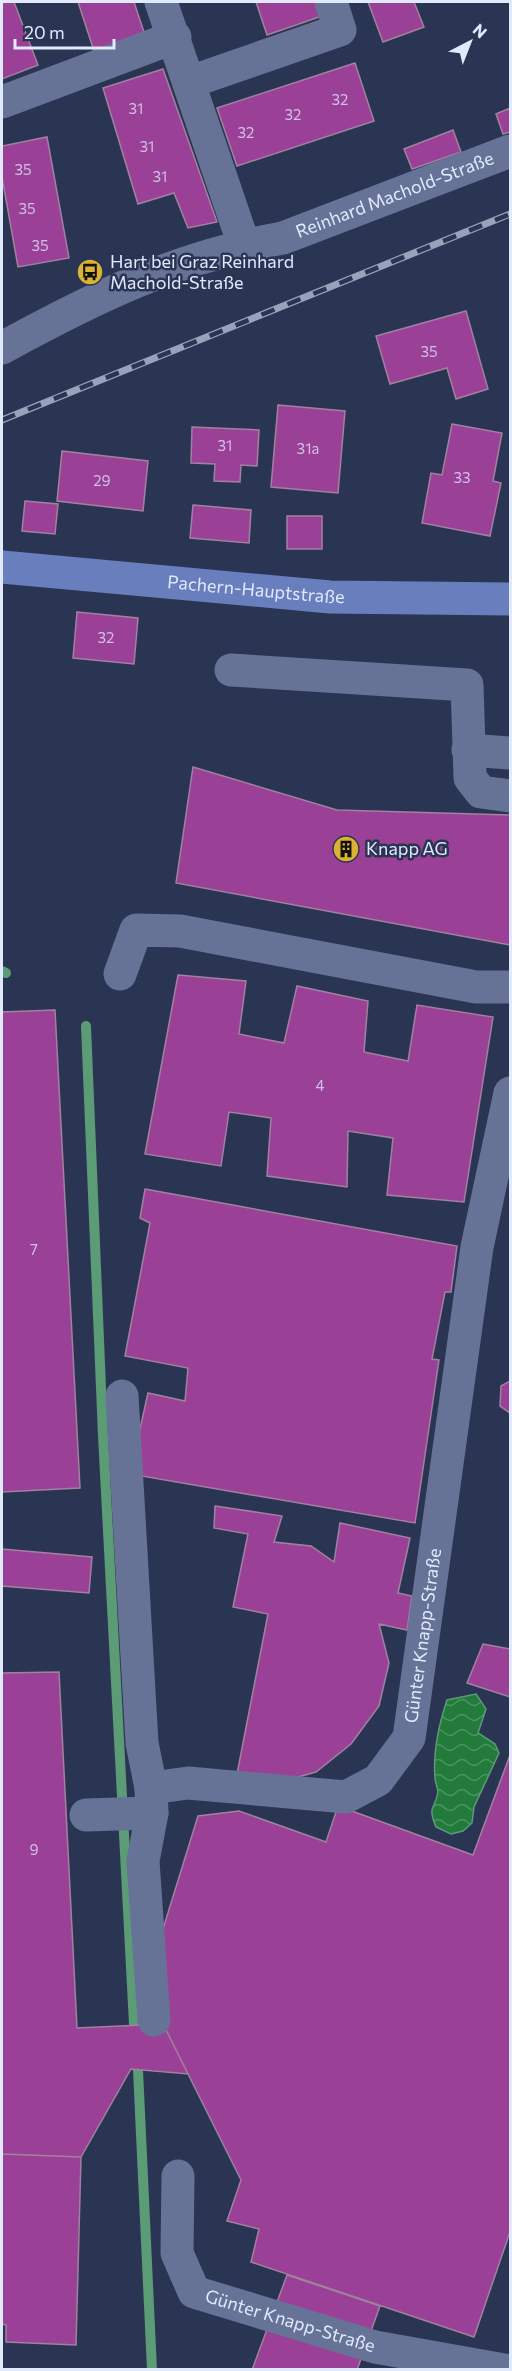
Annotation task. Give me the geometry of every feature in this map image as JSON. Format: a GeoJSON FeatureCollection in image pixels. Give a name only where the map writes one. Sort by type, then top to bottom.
{"type":"FeatureCollection","features":[{"type":"Feature","properties":{"kind":"main road","name":"Pachern-Hauptstraße"},"geometry":{"type":"LineString","coordinates":[[2,567],[330,597],[510,599]]}},
{"type":"Feature","properties":{"kind":"street"},"geometry":{"type":"LineString","coordinates":[[161,2],[175,37],[244,245]]}},
{"type":"Feature","properties":{"kind":"street"},"geometry":{"type":"LineString","coordinates":[[190,82],[340,30],[331,2]]}},
{"type":"Feature","properties":{"kind":"street"},"geometry":{"type":"LineString","coordinates":[[2,102],[175,37]]}},
{"type":"Feature","properties":{"kind":"street","name":"Reinhard Machold-Straße"},"geometry":{"type":"LineString","coordinates":[[2,348],[102,294],[172,266],[244,245],[283,238],[510,151]]}},
{"type":"Feature","properties":{"kind":"street"},"geometry":{"type":"LineString","coordinates":[[231,670],[467,685],[470,778],[481,792],[510,796]]}},
{"type":"Feature","properties":{"kind":"street"},"geometry":{"type":"LineString","coordinates":[[468,750],[510,753]]}},
{"type":"Feature","properties":{"kind":"street"},"geometry":{"type":"LineString","coordinates":[[120,974],[136,930],[180,931],[476,987],[510,987]]}},
{"type":"Feature","properties":{"kind":"street","name":"Günter Knapp-Straße"},"geometry":{"type":"LineString","coordinates":[[86,1815],[152,1800],[189,1783],[346,1797],[378,1780],[409,1738],[477,1247],[510,1094]]}},
{"type":"Feature","properties":{"kind":"street"},"geometry":{"type":"LineString","coordinates":[[122,1396],[142,1743],[152,1800],[143,1861],[154,2020]]}},
{"type":"Feature","properties":{"kind":"street","name":"Günter Knapp-Straße"},"geometry":{"type":"LineString","coordinates":[[178,2176],[177,2253],[194,2292],[375,2347],[504,2370]]}},
{"type":"Feature","properties":{"kind":"water"},"geometry":{"type":"Polygon","coordinates":[[[476,1694],[486,1709],[478,1733],[495,1744],[499,1753],[474,1807],[472,1823],[463,1831],[451,1834],[436,1827],[432,1815],[438,1792],[435,1780],[437,1739],[447,1700],[476,1694]]]}},
{"type":"Feature","properties":{"kind":"building"},"geometry":{"type":"Polygon","coordinates":[[[2,2],[14,2],[38,65],[2,79],[2,2]]]}},
{"type":"Feature","properties":{"kind":"building"},"geometry":{"type":"Polygon","coordinates":[[[78,2],[134,2],[145,35],[94,51],[78,2]]]}},
{"type":"Feature","properties":{"kind":"building"},"geometry":{"type":"Polygon","coordinates":[[[256,2],[316,2],[322,16],[267,35],[256,2]]]}},
{"type":"Feature","properties":{"kind":"building"},"geometry":{"type":"Polygon","coordinates":[[[368,2],[414,2],[424,27],[383,42],[368,2]]]}},
{"type":"Feature","properties":{"kind":"building"},"geometry":{"type":"Polygon","coordinates":[[[355,63],[374,121],[237,166],[217,108],[355,63]]]}},
{"type":"Feature","properties":{"kind":"building"},"geometry":{"type":"Polygon","coordinates":[[[163,69],[217,222],[188,228],[174,193],[138,204],[103,88],[163,69]]]}},
{"type":"Feature","properties":{"kind":"building"},"geometry":{"type":"Polygon","coordinates":[[[510,108],[510,132],[503,134],[496,114],[510,108]]]}},
{"type":"Feature","properties":{"kind":"building"},"geometry":{"type":"Polygon","coordinates":[[[453,130],[461,152],[412,169],[404,149],[453,130]]]}},
{"type":"Feature","properties":{"kind":"building"},"geometry":{"type":"Polygon","coordinates":[[[47,137],[69,258],[18,267],[2,177],[2,146],[47,137]]]}},
{"type":"Feature","properties":{"kind":"building"},"geometry":{"type":"Polygon","coordinates":[[[466,311],[488,389],[456,399],[447,368],[390,384],[376,336],[466,311]]]}},
{"type":"Feature","properties":{"kind":"building"},"geometry":{"type":"Polygon","coordinates":[[[278,405],[345,411],[338,493],[271,487],[278,405]]]}},
{"type":"Feature","properties":{"kind":"building"},"geometry":{"type":"Polygon","coordinates":[[[452,424],[502,433],[493,481],[501,483],[490,536],[422,523],[431,473],[442,475],[452,424]]]}},
{"type":"Feature","properties":{"kind":"building"},"geometry":{"type":"Polygon","coordinates":[[[192,427],[259,430],[257,466],[241,465],[240,482],[214,481],[215,464],[191,463],[192,427]]]}},
{"type":"Feature","properties":{"kind":"building"},"geometry":{"type":"Polygon","coordinates":[[[62,451],[148,461],[143,511],[57,501],[62,451]]]}},
{"type":"Feature","properties":{"kind":"building"},"geometry":{"type":"Polygon","coordinates":[[[25,501],[58,504],[55,534],[22,531],[25,501]]]}},
{"type":"Feature","properties":{"kind":"building"},"geometry":{"type":"Polygon","coordinates":[[[193,505],[251,510],[249,543],[190,538],[193,505]]]}},
{"type":"Feature","properties":{"kind":"building"},"geometry":{"type":"Polygon","coordinates":[[[287,516],[322,516],[322,549],[287,549],[287,516]]]}},
{"type":"Feature","properties":{"kind":"building"},"geometry":{"type":"Polygon","coordinates":[[[77,612],[138,618],[134,664],[73,658],[77,612]]]}},
{"type":"Feature","properties":{"kind":"building","name":"Knapp AG"},"geometry":{"type":"Polygon","coordinates":[[[193,767],[337,810],[510,815],[510,945],[176,883],[193,767]]]}},
{"type":"Feature","properties":{"kind":"building"},"geometry":{"type":"Polygon","coordinates":[[[178,975],[246,981],[239,1034],[284,1043],[297,986],[368,1001],[364,1052],[408,1061],[417,1005],[493,1017],[464,1202],[387,1195],[393,1138],[348,1131],[347,1187],[267,1176],[271,1118],[229,1112],[221,1166],[145,1154],[178,975]]]}},
{"type":"Feature","properties":{"kind":"building"},"geometry":{"type":"Polygon","coordinates":[[[55,1010],[80,1488],[2,1492],[2,1012],[55,1010]]]}},
{"type":"Feature","properties":{"kind":"building"},"geometry":{"type":"Polygon","coordinates":[[[145,1189],[457,1246],[451,1292],[445,1292],[432,1359],[439,1360],[415,1523],[130,1474],[148,1393],[185,1401],[188,1368],[125,1356],[150,1223],[140,1218],[145,1189]]]}},
{"type":"Feature","properties":{"kind":"building"},"geometry":{"type":"Polygon","coordinates":[[[510,1381],[510,1413],[500,1406],[501,1386],[510,1381]]]}},
{"type":"Feature","properties":{"kind":"building"},"geometry":{"type":"Polygon","coordinates":[[[215,1506],[282,1516],[274,1542],[311,1546],[334,1562],[340,1523],[410,1538],[398,1593],[412,1596],[407,1630],[379,1624],[389,1663],[379,1706],[351,1744],[316,1772],[280,1782],[237,1774],[268,1614],[233,1607],[248,1534],[214,1528],[215,1506]]]}},
{"type":"Feature","properties":{"kind":"building"},"geometry":{"type":"Polygon","coordinates":[[[2,1549],[92,1557],[89,1593],[2,1586],[2,1549]]]}},
{"type":"Feature","properties":{"kind":"building"},"geometry":{"type":"Polygon","coordinates":[[[483,1644],[510,1649],[510,1697],[467,1683],[483,1644]]]}},
{"type":"Feature","properties":{"kind":"building"},"geometry":{"type":"Polygon","coordinates":[[[59,1672],[77,2028],[163,2024],[188,2074],[131,2069],[81,2157],[2,2154],[2,1673],[59,1672]]]}},
{"type":"Feature","properties":{"kind":"building"},"geometry":{"type":"Polygon","coordinates":[[[510,1755],[510,2232],[474,2337],[251,2262],[259,2229],[227,2221],[241,2180],[163,2024],[162,1932],[198,1816],[239,1811],[326,1842],[338,1806],[473,1855],[510,1755]]]}},
{"type":"Feature","properties":{"kind":"building"},"geometry":{"type":"Polygon","coordinates":[[[2,2154],[81,2157],[76,2345],[6,2342],[6,2325],[2,2324],[2,2154]]]}},
{"type":"Feature","properties":{"kind":"building"},"geometry":{"type":"Polygon","coordinates":[[[287,2275],[380,2306],[357,2370],[252,2370],[287,2275]]]}},
{"type":"Feature","properties":{"kind":"waterway"},"geometry":{"type":"LineString","coordinates":[[2,971],[6,973]]}},
{"type":"Feature","properties":{"kind":"waterway"},"geometry":{"type":"LineString","coordinates":[[86,1026],[103,1436],[134,2024]]}},
{"type":"Feature","properties":{"kind":"waterway"},"geometry":{"type":"LineString","coordinates":[[138,2070],[152,2370]]}},
{"type":"Feature","properties":{"kind":"railway"},"geometry":{"type":"LineString","coordinates":[[2,420],[510,214]]}},
{"type":"Feature","properties":{"kind":"place","name":"Hart bei Graz Reinhard Machold-Straße"},"geometry":{"type":"Point","coordinates":[90,272]}},
{"type":"Feature","properties":{"kind":"place","name":"Knapp AG"},"geometry":{"type":"Point","coordinates":[346,849]}}]}
